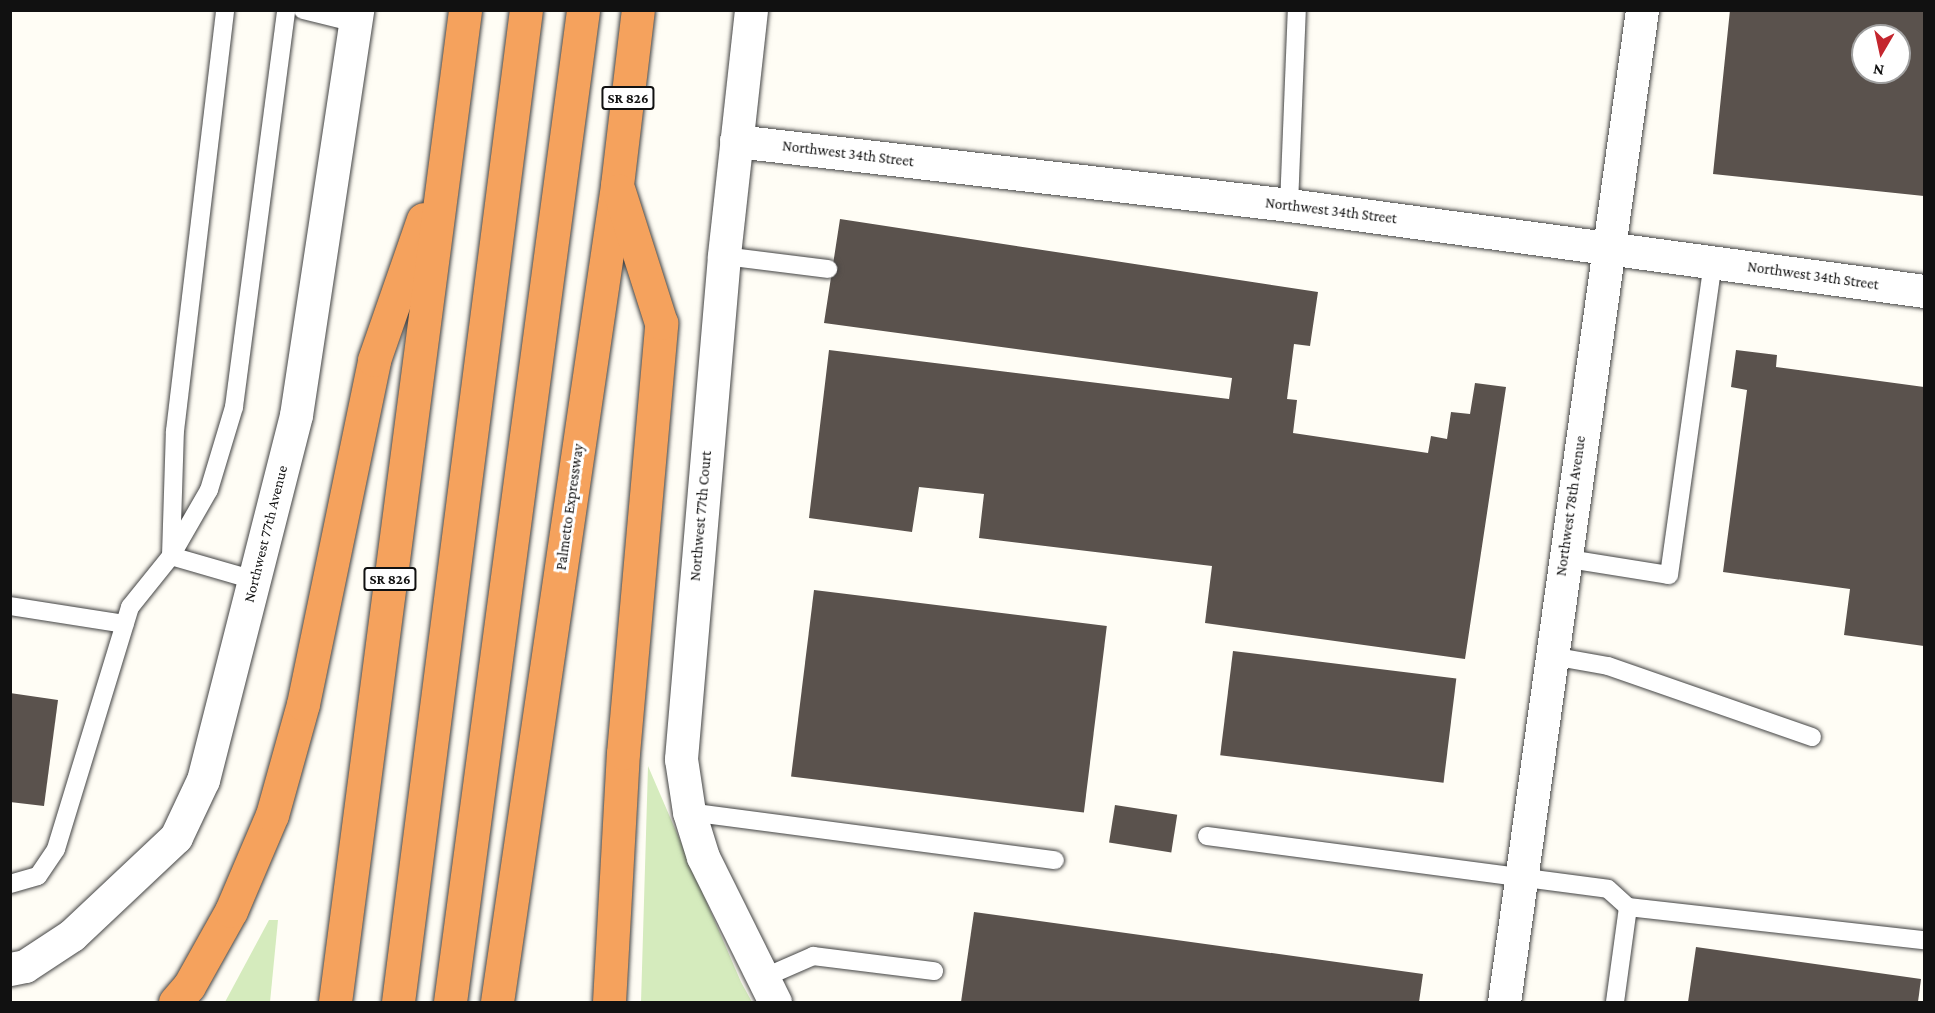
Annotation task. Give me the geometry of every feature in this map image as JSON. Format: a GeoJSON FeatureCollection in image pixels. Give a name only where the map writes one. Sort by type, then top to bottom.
{"type":"FeatureCollection","features":[{"type":"Feature","properties":{"kind":"highway","name":"SR 826"},"geometry":{"type":"LineString","coordinates":[[334,1002],[465,10]]}},
{"type":"Feature","properties":{"kind":"highway"},"geometry":{"type":"LineString","coordinates":[[398,1002],[526,10]]}},
{"type":"Feature","properties":{"kind":"highway"},"geometry":{"type":"LineString","coordinates":[[450,1002],[584,10]]}},
{"type":"Feature","properties":{"kind":"highway","name":"Palmetto Expressway"},"geometry":{"type":"LineString","coordinates":[[497,1002],[617,184],[638,10]]}},
{"type":"Feature","properties":{"kind":"highway"},"geometry":{"type":"LineString","coordinates":[[175,1002],[189,986],[231,911],[272,815],[303,704],[374,360],[445,155]]}},
{"type":"Feature","properties":{"kind":"highway"},"geometry":{"type":"LineString","coordinates":[[609,1002],[623,753],[661,323],[617,184]]}},
{"type":"Feature","properties":{"kind":"street","name":"Northwest 77th Court"},"geometry":{"type":"LineString","coordinates":[[751,10],[724,256],[683,710],[681,759],[689,812],[715,885],[769,990]]}},
{"type":"Feature","properties":{"kind":"street","name":"Northwest 78th Avenue"},"geometry":{"type":"LineString","coordinates":[[1504,1002],[1552,656],[1563,558],[1611,248],[1642,10]]}},
{"type":"Feature","properties":{"kind":"street","name":"Northwest 77th Avenue"},"geometry":{"type":"LineString","coordinates":[[10,969],[25,966],[72,934],[176,837],[203,780],[296,415],[357,17]]}},
{"type":"Feature","properties":{"kind":"street","name":"Northwest 34th Street"},"geometry":{"type":"LineString","coordinates":[[736,141],[1289,206],[1924,291]]}},
{"type":"Feature","properties":{"kind":"lane"},"geometry":{"type":"LineString","coordinates":[[171,556],[175,431],[225,10]]}},
{"type":"Feature","properties":{"kind":"lane"},"geometry":{"type":"LineString","coordinates":[[10,885],[38,876],[56,849],[130,607],[171,556],[209,490],[234,407],[286,10]]}},
{"type":"Feature","properties":{"kind":"lane"},"geometry":{"type":"LineString","coordinates":[[303,10],[357,17]]}},
{"type":"Feature","properties":{"kind":"lane"},"geometry":{"type":"LineString","coordinates":[[1289,206],[1297,10]]}},
{"type":"Feature","properties":{"kind":"lane"},"geometry":{"type":"LineString","coordinates":[[724,256],[828,269]]}},
{"type":"Feature","properties":{"kind":"lane"},"geometry":{"type":"LineString","coordinates":[[1563,558],[1669,575],[1713,262]]}},
{"type":"Feature","properties":{"kind":"lane"},"geometry":{"type":"LineString","coordinates":[[171,556],[254,580]]}},
{"type":"Feature","properties":{"kind":"lane"},"geometry":{"type":"LineString","coordinates":[[10,606],[125,624]]}},
{"type":"Feature","properties":{"kind":"lane"},"geometry":{"type":"LineString","coordinates":[[1552,656],[1608,666],[1812,737]]}},
{"type":"Feature","properties":{"kind":"lane"},"geometry":{"type":"LineString","coordinates":[[689,812],[1055,860]]}},
{"type":"Feature","properties":{"kind":"lane"},"geometry":{"type":"LineString","coordinates":[[1207,836],[1608,889],[1628,907],[1924,940]]}},
{"type":"Feature","properties":{"kind":"lane"},"geometry":{"type":"LineString","coordinates":[[1615,1002],[1628,907]]}},
{"type":"Feature","properties":{"kind":"lane"},"geometry":{"type":"LineString","coordinates":[[769,990],[813,956],[934,971]]}},
{"type":"Feature","properties":{"kind":"green space"},"geometry":{"type":"Polygon","coordinates":[[[648,766],[741,982],[752,1002],[641,1002],[648,766]]]}},
{"type":"Feature","properties":{"kind":"green space"},"geometry":{"type":"Polygon","coordinates":[[[269,920],[278,920],[270,1002],[225,1002],[269,920]]]}},
{"type":"Feature","properties":{"kind":"building"},"geometry":{"type":"Polygon","coordinates":[[[1730,10],[1924,10],[1924,196],[1713,174],[1730,10]]]}},
{"type":"Feature","properties":{"kind":"building"},"geometry":{"type":"Polygon","coordinates":[[[840,219],[1318,292],[1310,346],[1294,344],[1287,399],[1297,400],[1293,433],[1428,453],[1431,436],[1447,439],[1451,412],[1470,414],[1475,383],[1506,387],[1465,659],[1205,623],[1212,566],[979,538],[984,494],[919,487],[912,532],[809,518],[829,350],[1229,399],[1232,378],[824,323],[840,219]]]}},
{"type":"Feature","properties":{"kind":"building"},"geometry":{"type":"Polygon","coordinates":[[[1736,350],[1777,355],[1776,367],[1924,387],[1924,646],[1844,635],[1850,589],[1723,572],[1747,390],[1731,387],[1736,350]]]}},
{"type":"Feature","properties":{"kind":"building"},"geometry":{"type":"Polygon","coordinates":[[[814,590],[1107,626],[1084,813],[791,777],[814,590]]]}},
{"type":"Feature","properties":{"kind":"building"},"geometry":{"type":"Polygon","coordinates":[[[1233,651],[1456,678],[1444,783],[1220,755],[1233,651]]]}},
{"type":"Feature","properties":{"kind":"building"},"geometry":{"type":"Polygon","coordinates":[[[10,693],[58,700],[44,806],[10,802],[10,693]]]}},
{"type":"Feature","properties":{"kind":"building"},"geometry":{"type":"Polygon","coordinates":[[[1115,805],[1177,815],[1171,852],[1109,843],[1115,805]]]}},
{"type":"Feature","properties":{"kind":"building"},"geometry":{"type":"Polygon","coordinates":[[[974,912],[1423,974],[1419,1002],[961,1002],[974,912]]]}},
{"type":"Feature","properties":{"kind":"building"},"geometry":{"type":"Polygon","coordinates":[[[1696,947],[1921,979],[1918,1002],[1688,1002],[1696,947]]]}}]}
